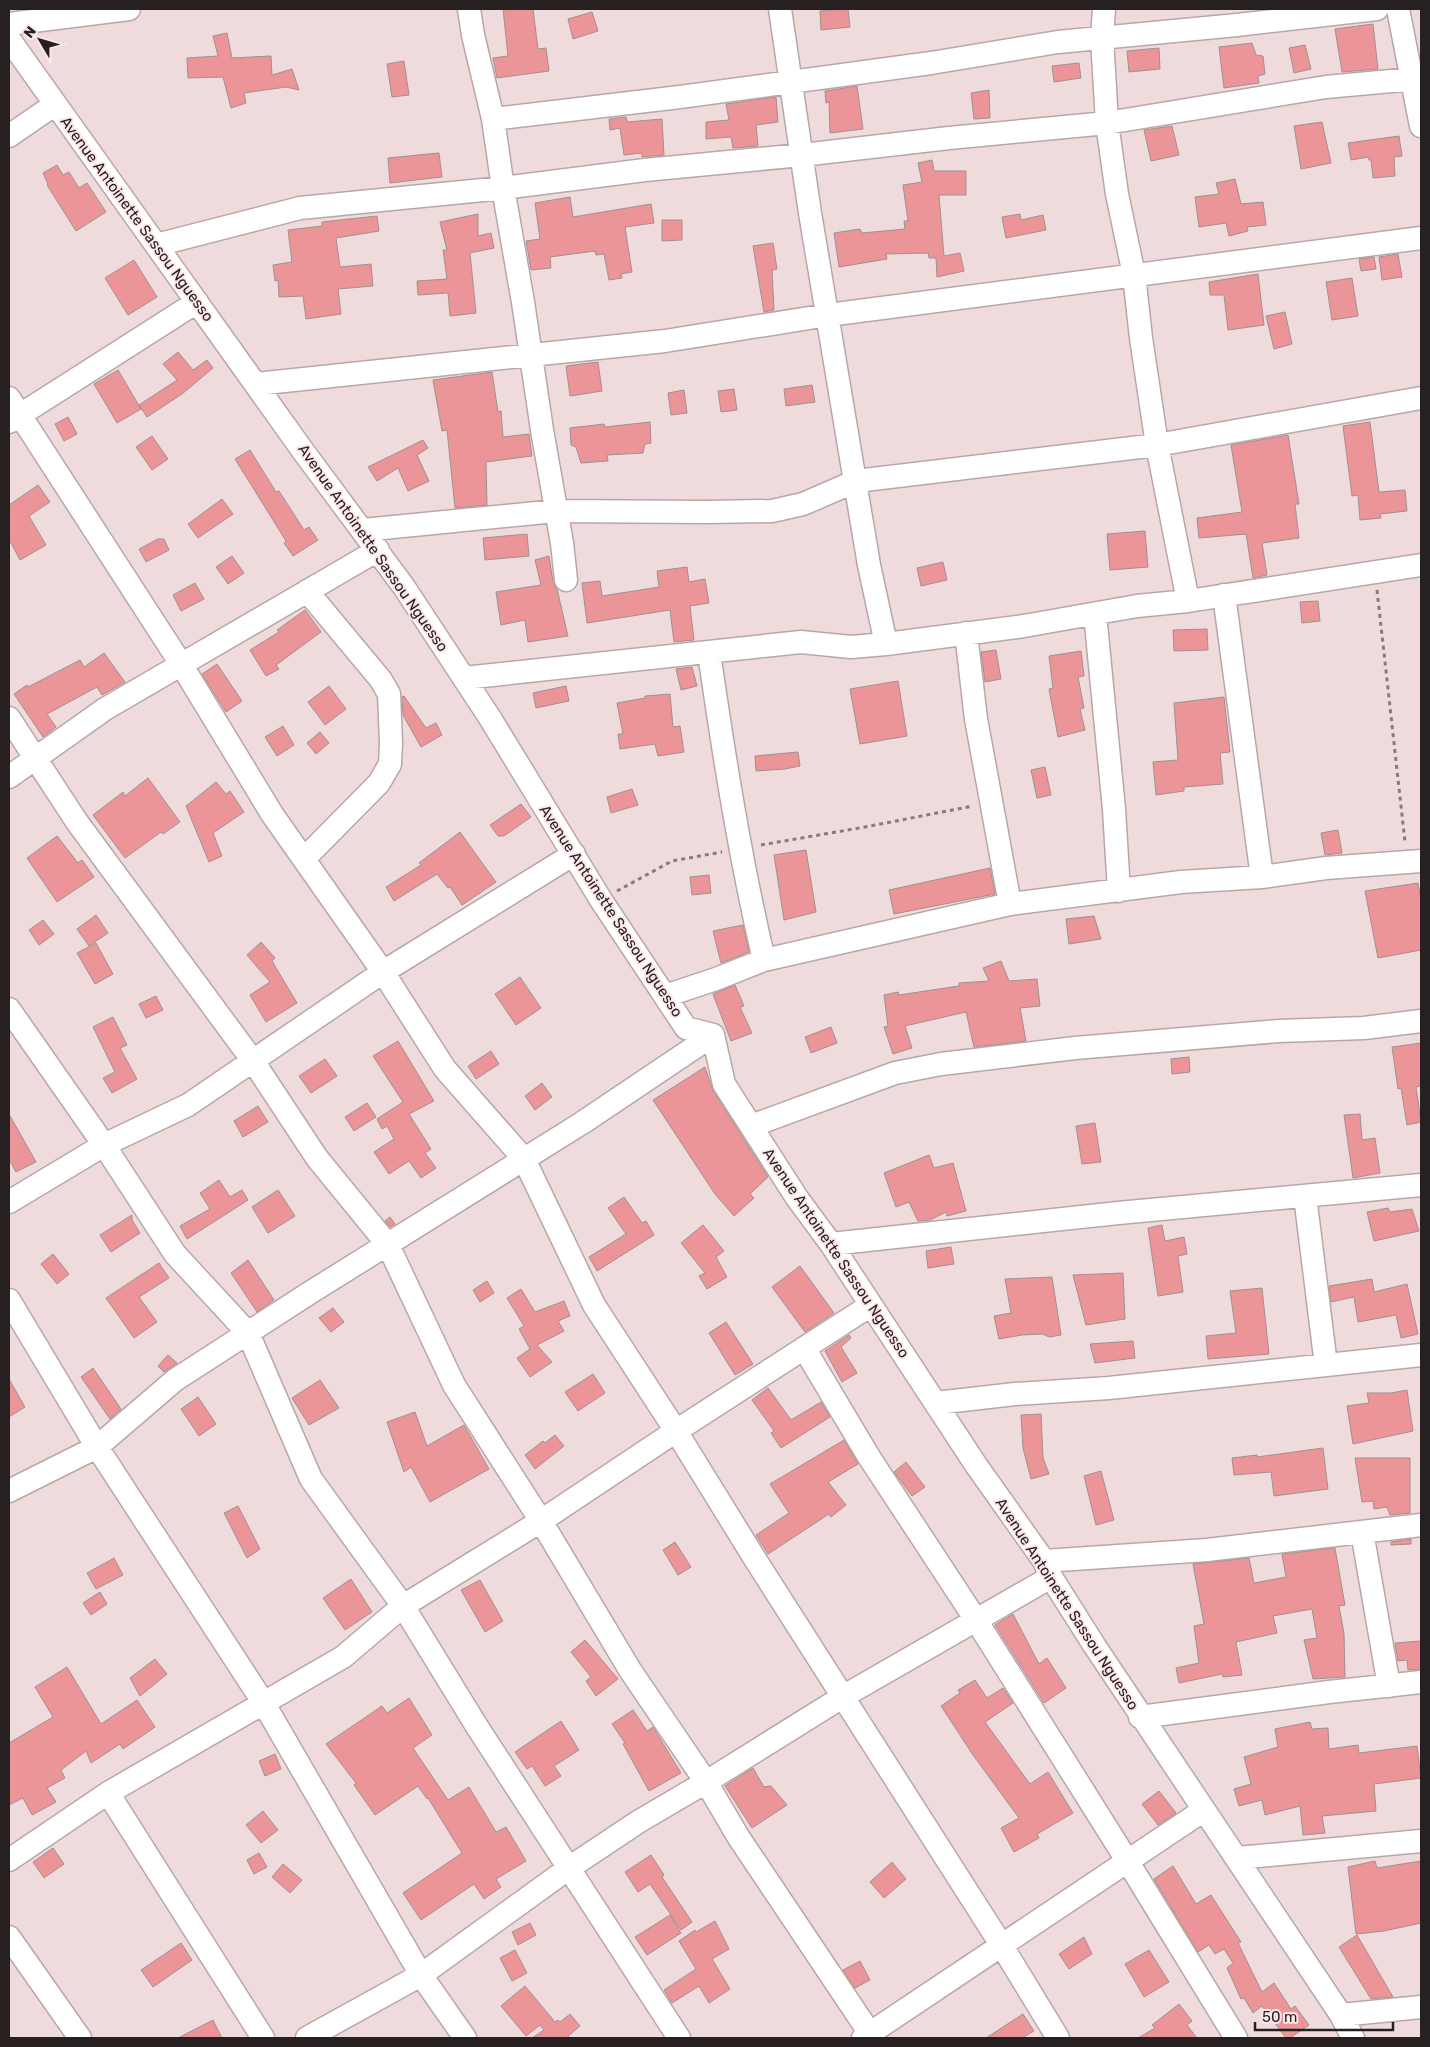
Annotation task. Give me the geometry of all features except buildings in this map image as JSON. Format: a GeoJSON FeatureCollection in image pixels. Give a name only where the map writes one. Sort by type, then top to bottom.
{"type":"FeatureCollection","features":[{"type":"Feature","properties":{"kind":"street"},"geometry":{"type":"LineString","coordinates":[[9,24],[129,9]]}},
{"type":"Feature","properties":{"kind":"street"},"geometry":{"type":"LineString","coordinates":[[469,9],[473,35],[493,119],[566,580]]}},
{"type":"Feature","properties":{"kind":"street"},"geometry":{"type":"LineString","coordinates":[[780,9],[869,564],[886,644]]}},
{"type":"Feature","properties":{"kind":"street"},"geometry":{"type":"LineString","coordinates":[[1104,9],[1102,38],[1107,123],[1117,194],[1134,275],[1141,338],[1157,445],[1188,600]]}},
{"type":"Feature","properties":{"kind":"street"},"geometry":{"type":"LineString","coordinates":[[493,119],[931,63],[1058,42],[1237,25],[1377,9]]}},
{"type":"Feature","properties":{"kind":"street"},"geometry":{"type":"LineString","coordinates":[[1398,9],[1421,126]]}},
{"type":"Feature","properties":{"kind":"street","name":"Avenue Antoinette Sassou Nguesso"},"geometry":{"type":"LineString","coordinates":[[9,39],[54,105],[303,451],[404,587],[464,678],[601,900],[686,1028],[713,1035],[724,1084],[797,1198],[831,1244],[976,1465],[1047,1569],[1140,1716],[1341,2015],[1353,2038]]}},
{"type":"Feature","properties":{"kind":"street"},"geometry":{"type":"LineString","coordinates":[[156,246],[300,208],[503,188],[645,170],[1107,123],[1326,87],[1413,79]]}},
{"type":"Feature","properties":{"kind":"street"},"geometry":{"type":"LineString","coordinates":[[9,136],[54,105]]}},
{"type":"Feature","properties":{"kind":"street"},"geometry":{"type":"LineString","coordinates":[[256,384],[665,341],[828,315],[1421,238]]}},
{"type":"Feature","properties":{"kind":"street"},"geometry":{"type":"LineString","coordinates":[[197,302],[12,412],[180,664],[272,814],[383,972],[445,1069],[524,1159],[594,1305],[844,1696],[1058,2038]]}},
{"type":"Feature","properties":{"kind":"street"},"geometry":{"type":"LineString","coordinates":[[363,530],[556,511],[772,511],[803,504],[856,480],[1157,445],[1421,398]]}},
{"type":"Feature","properties":{"kind":"street"},"geometry":{"type":"LineString","coordinates":[[9,777],[105,709],[378,550]]}},
{"type":"Feature","properties":{"kind":"street"},"geometry":{"type":"LineString","coordinates":[[464,678],[801,642],[851,647],[886,644],[1421,565]]}},
{"type":"Feature","properties":{"kind":"street"},"geometry":{"type":"LineString","coordinates":[[304,859],[379,783],[390,764],[391,743],[389,694],[381,680],[307,591]]}},
{"type":"Feature","properties":{"kind":"street"},"geometry":{"type":"LineString","coordinates":[[1224,595],[1262,877]]}},
{"type":"Feature","properties":{"kind":"street"},"geometry":{"type":"LineString","coordinates":[[1095,614],[1114,808],[1119,891]]}},
{"type":"Feature","properties":{"kind":"street"},"geometry":{"type":"LineString","coordinates":[[966,633],[976,719],[1010,904]]}},
{"type":"Feature","properties":{"kind":"street"},"geometry":{"type":"LineString","coordinates":[[709,653],[740,849],[764,960]]}},
{"type":"Feature","properties":{"kind":"street"},"geometry":{"type":"LineString","coordinates":[[9,718],[77,822],[254,1061],[316,1158],[388,1245],[454,1385],[541,1522],[630,1670],[706,1782],[740,1838],[869,2037],[1204,1810]]}},
{"type":"Feature","properties":{"kind":"street"},"geometry":{"type":"LineString","coordinates":[[9,1202],[104,1145],[188,1105],[383,972],[574,854]]}},
{"type":"Feature","properties":{"kind":"street"},"geometry":{"type":"LineString","coordinates":[[665,996],[764,960],[1010,904],[1181,882],[1262,877],[1326,868],[1414,862]]}},
{"type":"Feature","properties":{"kind":"street"},"geometry":{"type":"LineString","coordinates":[[9,1009],[104,1145],[175,1254],[248,1333],[311,1479],[403,1606],[476,1725],[679,2038]]}},
{"type":"Feature","properties":{"kind":"street"},"geometry":{"type":"LineString","coordinates":[[751,1126],[895,1073],[941,1064],[1075,1048],[1279,1031],[1364,1028],[1421,1021]]}},
{"type":"Feature","properties":{"kind":"street"},"geometry":{"type":"LineString","coordinates":[[9,1492],[97,1447],[175,1380],[582,1123],[713,1035]]}},
{"type":"Feature","properties":{"kind":"street"},"geometry":{"type":"LineString","coordinates":[[831,1244],[1118,1213],[1421,1185]]}},
{"type":"Feature","properties":{"kind":"street"},"geometry":{"type":"LineString","coordinates":[[1305,1196],[1326,1365]]}},
{"type":"Feature","properties":{"kind":"street"},"geometry":{"type":"LineString","coordinates":[[9,1300],[97,1447],[263,1702],[421,1976],[465,2038]]}},
{"type":"Feature","properties":{"kind":"street"},"geometry":{"type":"LineString","coordinates":[[9,1860],[108,1793],[343,1657],[403,1606],[541,1522],[676,1431],[871,1305]]}},
{"type":"Feature","properties":{"kind":"street"},"geometry":{"type":"LineString","coordinates":[[804,1348],[868,1457],[976,1620],[1236,2038]]}},
{"type":"Feature","properties":{"kind":"street"},"geometry":{"type":"LineString","coordinates":[[936,1403],[1015,1394],[1109,1388],[1421,1355]]}},
{"type":"Feature","properties":{"kind":"street"},"geometry":{"type":"LineString","coordinates":[[308,2038],[421,1976],[569,1868],[638,1822],[844,1696],[976,1620],[1047,1569],[1421,1525]]}},
{"type":"Feature","properties":{"kind":"street"},"geometry":{"type":"LineString","coordinates":[[1362,1532],[1389,1686]]}},
{"type":"Feature","properties":{"kind":"street"},"geometry":{"type":"LineString","coordinates":[[1140,1716],[1421,1682]]}},
{"type":"Feature","properties":{"kind":"street"},"geometry":{"type":"LineString","coordinates":[[108,1793],[263,2038]]}},
{"type":"Feature","properties":{"kind":"street"},"geometry":{"type":"LineString","coordinates":[[1237,1858],[1421,1841]]}},
{"type":"Feature","properties":{"kind":"street"},"geometry":{"type":"LineString","coordinates":[[9,1937],[80,2038]]}},
{"type":"Feature","properties":{"kind":"street"},"geometry":{"type":"LineString","coordinates":[[1341,2015],[1421,2007]]}},
{"type":"Feature","properties":{"kind":"path"},"geometry":{"type":"LineString","coordinates":[[1375,573],[1414,862]]}},
{"type":"Feature","properties":{"kind":"path"},"geometry":{"type":"LineString","coordinates":[[601,900],[672,861],[865,827],[991,802]]}}]}
